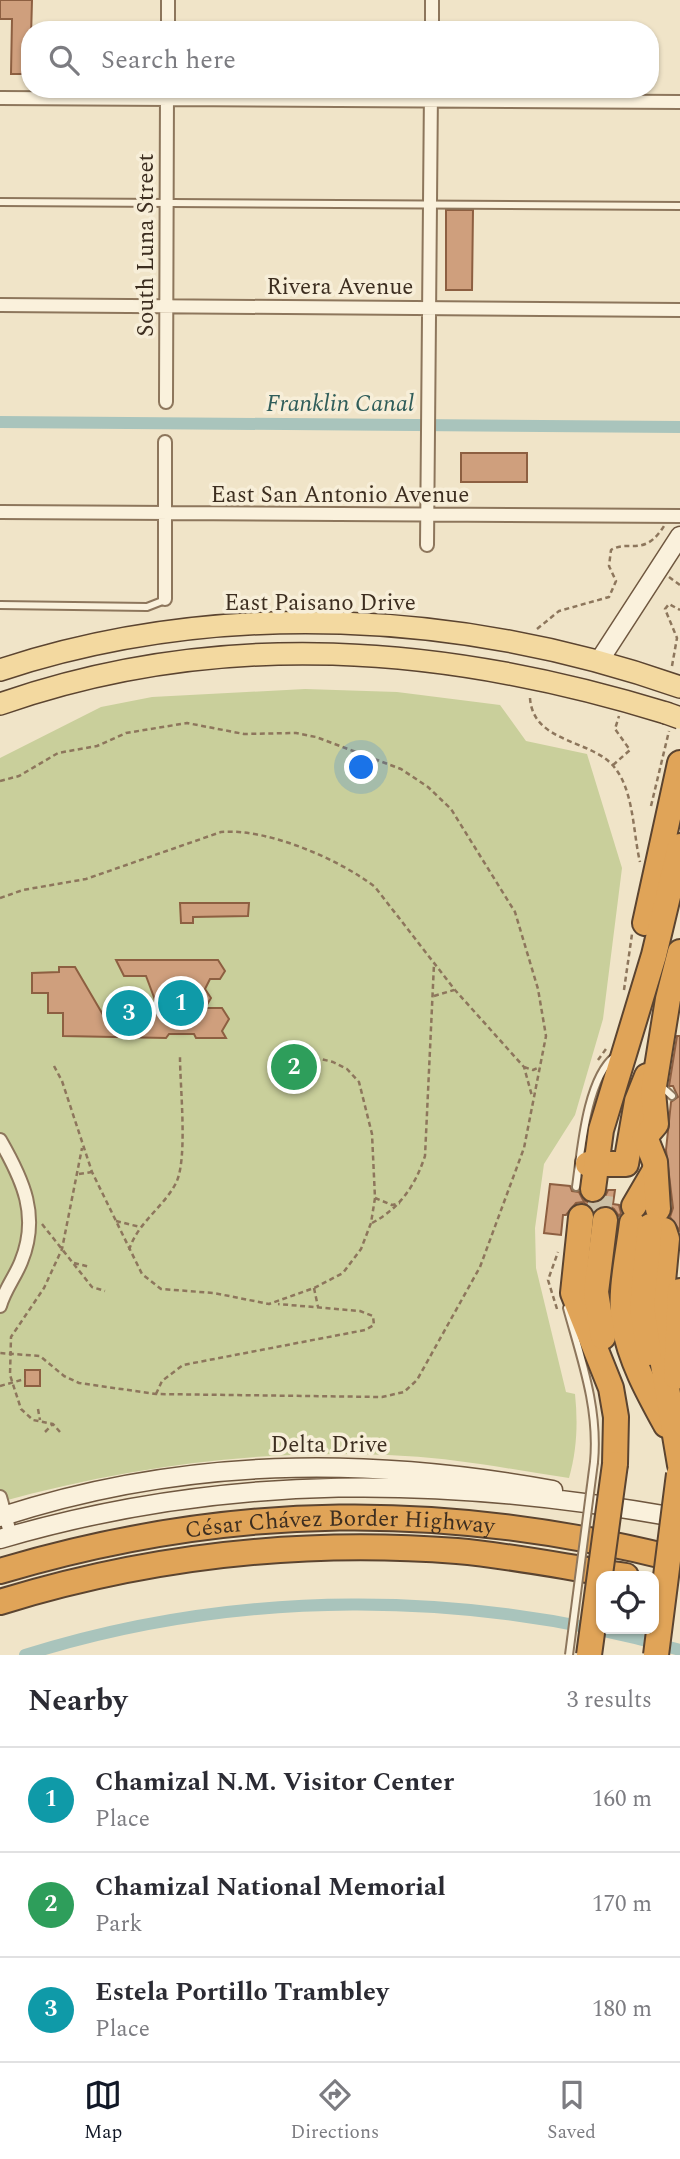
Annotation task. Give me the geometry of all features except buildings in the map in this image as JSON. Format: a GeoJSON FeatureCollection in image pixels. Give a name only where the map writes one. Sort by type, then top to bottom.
{"type":"FeatureCollection","features":[{"type":"Feature","properties":{"kind":"highway"},"geometry":{"type":"LineString","coordinates":[[618,1055],[680,763]]}},
{"type":"Feature","properties":{"kind":"highway"},"geometry":{"type":"LineString","coordinates":[[678,1457],[642,1321],[601,1105],[654,955],[680,846]]}},
{"type":"Feature","properties":{"kind":"highway"},"geometry":{"type":"LineString","coordinates":[[673,1403],[644,1396],[614,1357],[573,1293],[618,1202],[655,1162],[645,1143],[645,1137],[656,1124],[653,1100],[658,1063],[668,999],[680,954]]}},
{"type":"Feature","properties":{"kind":"highway"},"geometry":{"type":"LineString","coordinates":[[611,1388],[614,1357],[609,1314],[622,1165],[628,1160],[637,1101],[658,1063]]}},
{"type":"Feature","properties":{"kind":"highway"},"geometry":{"type":"LineString","coordinates":[[614,1357],[590,1318],[584,1285],[618,1202]]}},
{"type":"Feature","properties":{"kind":"highway"},"geometry":{"type":"LineString","coordinates":[[589,1655],[605,1463],[616,1417],[596,1302],[618,1202]]}},
{"type":"Feature","properties":{"kind":"highway"},"geometry":{"type":"LineString","coordinates":[[618,1202],[624,1324],[642,1379],[673,1403]]}},
{"type":"Feature","properties":{"kind":"highway"},"geometry":{"type":"LineString","coordinates":[[618,1202],[667,1239],[659,1335],[678,1457]]}},
{"type":"Feature","properties":{"kind":"highway"},"geometry":{"type":"LineString","coordinates":[[656,1655],[679,1474],[673,1403],[680,1291]]}},
{"type":"Feature","properties":{"kind":"highway","name":"César Chávez Border Highway"},"geometry":{"type":"LineString","coordinates":[[0,1571],[128,1538],[175,1530],[238,1521],[352,1516],[504,1526],[680,1560]]}},
{"type":"Feature","properties":{"kind":"highway","name":"César Chávez Border Highway"},"geometry":{"type":"LineString","coordinates":[[0,1602],[136,1568],[237,1552],[340,1546],[459,1551],[596,1572]]}},
{"type":"Feature","properties":{"kind":"highway"},"geometry":{"type":"LineString","coordinates":[[563,1567],[596,1576]]}},
{"type":"Feature","properties":{"kind":"highway"},"geometry":{"type":"LineString","coordinates":[[659,1583],[680,1588]]}},
{"type":"Feature","properties":{"kind":"highway"},"geometry":{"type":"LineString","coordinates":[[659,1593],[680,1599]]}},
{"type":"Feature","properties":{"kind":"main road"},"geometry":{"type":"LineString","coordinates":[[527,675],[547,669],[582,675],[589,673],[673,559],[680,536]]}},
{"type":"Feature","properties":{"kind":"main road","name":"East Paisano Drive"},"geometry":{"type":"LineString","coordinates":[[0,670],[92,646],[140,637],[204,628],[293,623],[422,629],[519,643],[676,679]]}},
{"type":"Feature","properties":{"kind":"main road"},"geometry":{"type":"LineString","coordinates":[[0,704],[34,692],[128,669],[258,654],[367,654],[438,660],[527,675],[579,687],[673,716]]}},
{"type":"Feature","properties":{"kind":"main road","name":"Delta Drive"},"geometry":{"type":"LineString","coordinates":[[3,1516],[89,1493],[181,1477],[283,1467],[352,1465],[438,1471],[502,1480],[579,1494],[680,1518]]}},
{"type":"Feature","properties":{"kind":"main road","name":"Delta Drive"},"geometry":{"type":"LineString","coordinates":[[6,1538],[70,1520],[187,1498],[315,1486],[446,1489],[659,1514]]}},
{"type":"Feature","properties":{"kind":"street"},"geometry":{"type":"LineString","coordinates":[[168,0],[168,21]]}},
{"type":"Feature","properties":{"kind":"street"},"geometry":{"type":"LineString","coordinates":[[432,0],[432,21]]}},
{"type":"Feature","properties":{"kind":"street"},"geometry":{"type":"LineString","coordinates":[[0,98],[21,97]]}},
{"type":"Feature","properties":{"kind":"street","name":"South Luna Street"},"geometry":{"type":"LineString","coordinates":[[166,402],[167,98]]}},
{"type":"Feature","properties":{"kind":"street"},"geometry":{"type":"LineString","coordinates":[[427,545],[431,98]]}},
{"type":"Feature","properties":{"kind":"street"},"geometry":{"type":"LineString","coordinates":[[538,98],[680,102]]}},
{"type":"Feature","properties":{"kind":"street","name":"Rivera Avenue"},"geometry":{"type":"LineString","coordinates":[[0,305],[680,310]]}},
{"type":"Feature","properties":{"kind":"street"},"geometry":{"type":"LineString","coordinates":[[165,442],[165,599]]}},
{"type":"Feature","properties":{"kind":"street","name":"East San Antonio Avenue"},"geometry":{"type":"LineString","coordinates":[[0,512],[680,516]]}},
{"type":"Feature","properties":{"kind":"street"},"geometry":{"type":"LineString","coordinates":[[0,1139],[28,1195],[30,1215],[22,1260],[1,1303]]}},
{"type":"Feature","properties":{"kind":"street"},"geometry":{"type":"LineString","coordinates":[[0,1497],[6,1538]]}},
{"type":"Feature","properties":{"kind":"lane"},"geometry":{"type":"LineString","coordinates":[[0,202],[680,206]]}},
{"type":"Feature","properties":{"kind":"lane"},"geometry":{"type":"LineString","coordinates":[[0,606],[147,607],[165,599]]}},
{"type":"Feature","properties":{"kind":"lane"},"geometry":{"type":"LineString","coordinates":[[658,1063],[665,1093],[672,1096]]}},
{"type":"Feature","properties":{"kind":"lane"},"geometry":{"type":"LineString","coordinates":[[565,1303],[592,1399],[597,1437],[605,1463],[569,1655]]}},
{"type":"Feature","properties":{"kind":"path"},"geometry":{"type":"LineString","coordinates":[[537,629],[559,611],[609,597],[616,581],[609,566],[611,550],[617,546],[633,548],[644,545],[663,529],[665,516]]}},
{"type":"Feature","properties":{"kind":"path"},"geometry":{"type":"LineString","coordinates":[[669,577],[680,585]]}},
{"type":"Feature","properties":{"kind":"path"},"geometry":{"type":"LineString","coordinates":[[676,679],[677,638],[665,609],[669,604],[680,610]]}},
{"type":"Feature","properties":{"kind":"path"},"geometry":{"type":"LineString","coordinates":[[530,698],[534,712],[550,731],[613,765],[626,790],[642,871]]}},
{"type":"Feature","properties":{"kind":"path"},"geometry":{"type":"LineString","coordinates":[[613,765],[630,750],[615,729],[617,720]]}},
{"type":"Feature","properties":{"kind":"path"},"geometry":{"type":"LineString","coordinates":[[0,781],[11,780],[58,753],[97,746],[126,733],[187,723],[244,734],[296,733],[316,737],[401,769],[428,787],[451,809],[515,912],[546,1026],[524,1148],[480,1267],[411,1387],[395,1395],[382,1397],[156,1394],[79,1383],[64,1376],[40,1356],[0,1353]]}},
{"type":"Feature","properties":{"kind":"path"},"geometry":{"type":"LineString","coordinates":[[0,898],[23,890],[86,879],[220,832],[241,832],[304,848],[363,878],[399,914],[455,990],[524,1067],[532,1099]]}},
{"type":"Feature","properties":{"kind":"path"},"geometry":{"type":"LineString","coordinates":[[623,993],[632,930]]}},
{"type":"Feature","properties":{"kind":"path"},"geometry":{"type":"LineString","coordinates":[[371,1223],[400,1203],[420,1171],[425,1156],[434,964]]}},
{"type":"Feature","properties":{"kind":"path"},"geometry":{"type":"LineString","coordinates":[[434,996],[455,990]]}},
{"type":"Feature","properties":{"kind":"path"},"geometry":{"type":"LineString","coordinates":[[276,1304],[342,1273],[352,1263],[371,1223],[375,1198],[372,1134],[359,1083],[347,1069],[333,1062],[292,1056]]}},
{"type":"Feature","properties":{"kind":"path"},"geometry":{"type":"LineString","coordinates":[[129,1250],[140,1227],[170,1194],[180,1172],[180,1057]]}},
{"type":"Feature","properties":{"kind":"path"},"geometry":{"type":"LineString","coordinates":[[54,1066],[62,1081],[92,1172],[115,1221],[142,1274],[161,1289],[214,1293],[256,1303],[318,1307],[373,1315],[374,1325],[365,1330],[183,1365],[162,1381],[156,1394]]}},
{"type":"Feature","properties":{"kind":"path"},"geometry":{"type":"LineString","coordinates":[[524,1067],[533,1070],[540,1067]]}},
{"type":"Feature","properties":{"kind":"path"},"geometry":{"type":"LineString","coordinates":[[60,1432],[54,1424],[27,1417],[20,1409],[10,1375],[13,1331],[44,1288],[62,1250],[79,1174],[82,1144]]}},
{"type":"Feature","properties":{"kind":"path"},"geometry":{"type":"LineString","coordinates":[[79,1174],[92,1172]]}},
{"type":"Feature","properties":{"kind":"path"},"geometry":{"type":"LineString","coordinates":[[375,1198],[392,1205],[400,1203]]}},
{"type":"Feature","properties":{"kind":"path"},"geometry":{"type":"LineString","coordinates":[[30,1215],[37,1218],[92,1287],[106,1291]]}},
{"type":"Feature","properties":{"kind":"path"},"geometry":{"type":"LineString","coordinates":[[115,1221],[140,1227]]}},
{"type":"Feature","properties":{"kind":"path"},"geometry":{"type":"LineString","coordinates":[[74,1263],[90,1267]]}},
{"type":"Feature","properties":{"kind":"path"},"geometry":{"type":"LineString","coordinates":[[314,1288],[318,1307]]}},
{"type":"Feature","properties":{"kind":"path"},"geometry":{"type":"LineString","coordinates":[[0,1386],[25,1379]]}},
{"type":"Feature","properties":{"kind":"path"},"geometry":{"type":"LineString","coordinates":[[38,1409],[40,1420]]}},
{"type":"Feature","properties":{"kind":"path"},"geometry":{"type":"LineString","coordinates":[[45,1432],[54,1424]]}},
{"type":"Feature","properties":{"kind":"green space"},"geometry":{"type":"Polygon","coordinates":[[[305,689],[397,692],[500,705],[526,741],[587,754],[622,868],[603,1019],[575,1115],[544,1164],[535,1228],[536,1268],[566,1392],[575,1394],[576,1436],[569,1478],[426,1457],[353,1454],[252,1457],[100,1478],[0,1502],[0,758],[101,707],[152,697],[305,689]]]}},
{"type":"Feature","properties":{"kind":"waterway","name":"Franklin Canal"},"geometry":{"type":"LineString","coordinates":[[0,422],[680,427]]}},
{"type":"Feature","properties":{"kind":"waterway"},"geometry":{"type":"LineString","coordinates":[[25,1655],[106,1633],[187,1617],[270,1608],[352,1604],[435,1607],[518,1616],[599,1630],[680,1650]]}},
{"type":"Feature","properties":{"kind":"tunnel"},"geometry":{"type":"LineString","coordinates":[[598,1219],[602,1189]]}},
{"type":"Feature","properties":{"kind":"place","name":"Chamizal N.M. Visitor Center"},"geometry":{"type":"Point","coordinates":[181,1003]}},
{"type":"Feature","properties":{"kind":"place","name":"Estela Portillo Trambley"},"geometry":{"type":"Point","coordinates":[129,1013]}},
{"type":"Feature","properties":{"kind":"place","name":"Chamizal National Memorial"},"geometry":{"type":"Point","coordinates":[294,1067]}}]}
